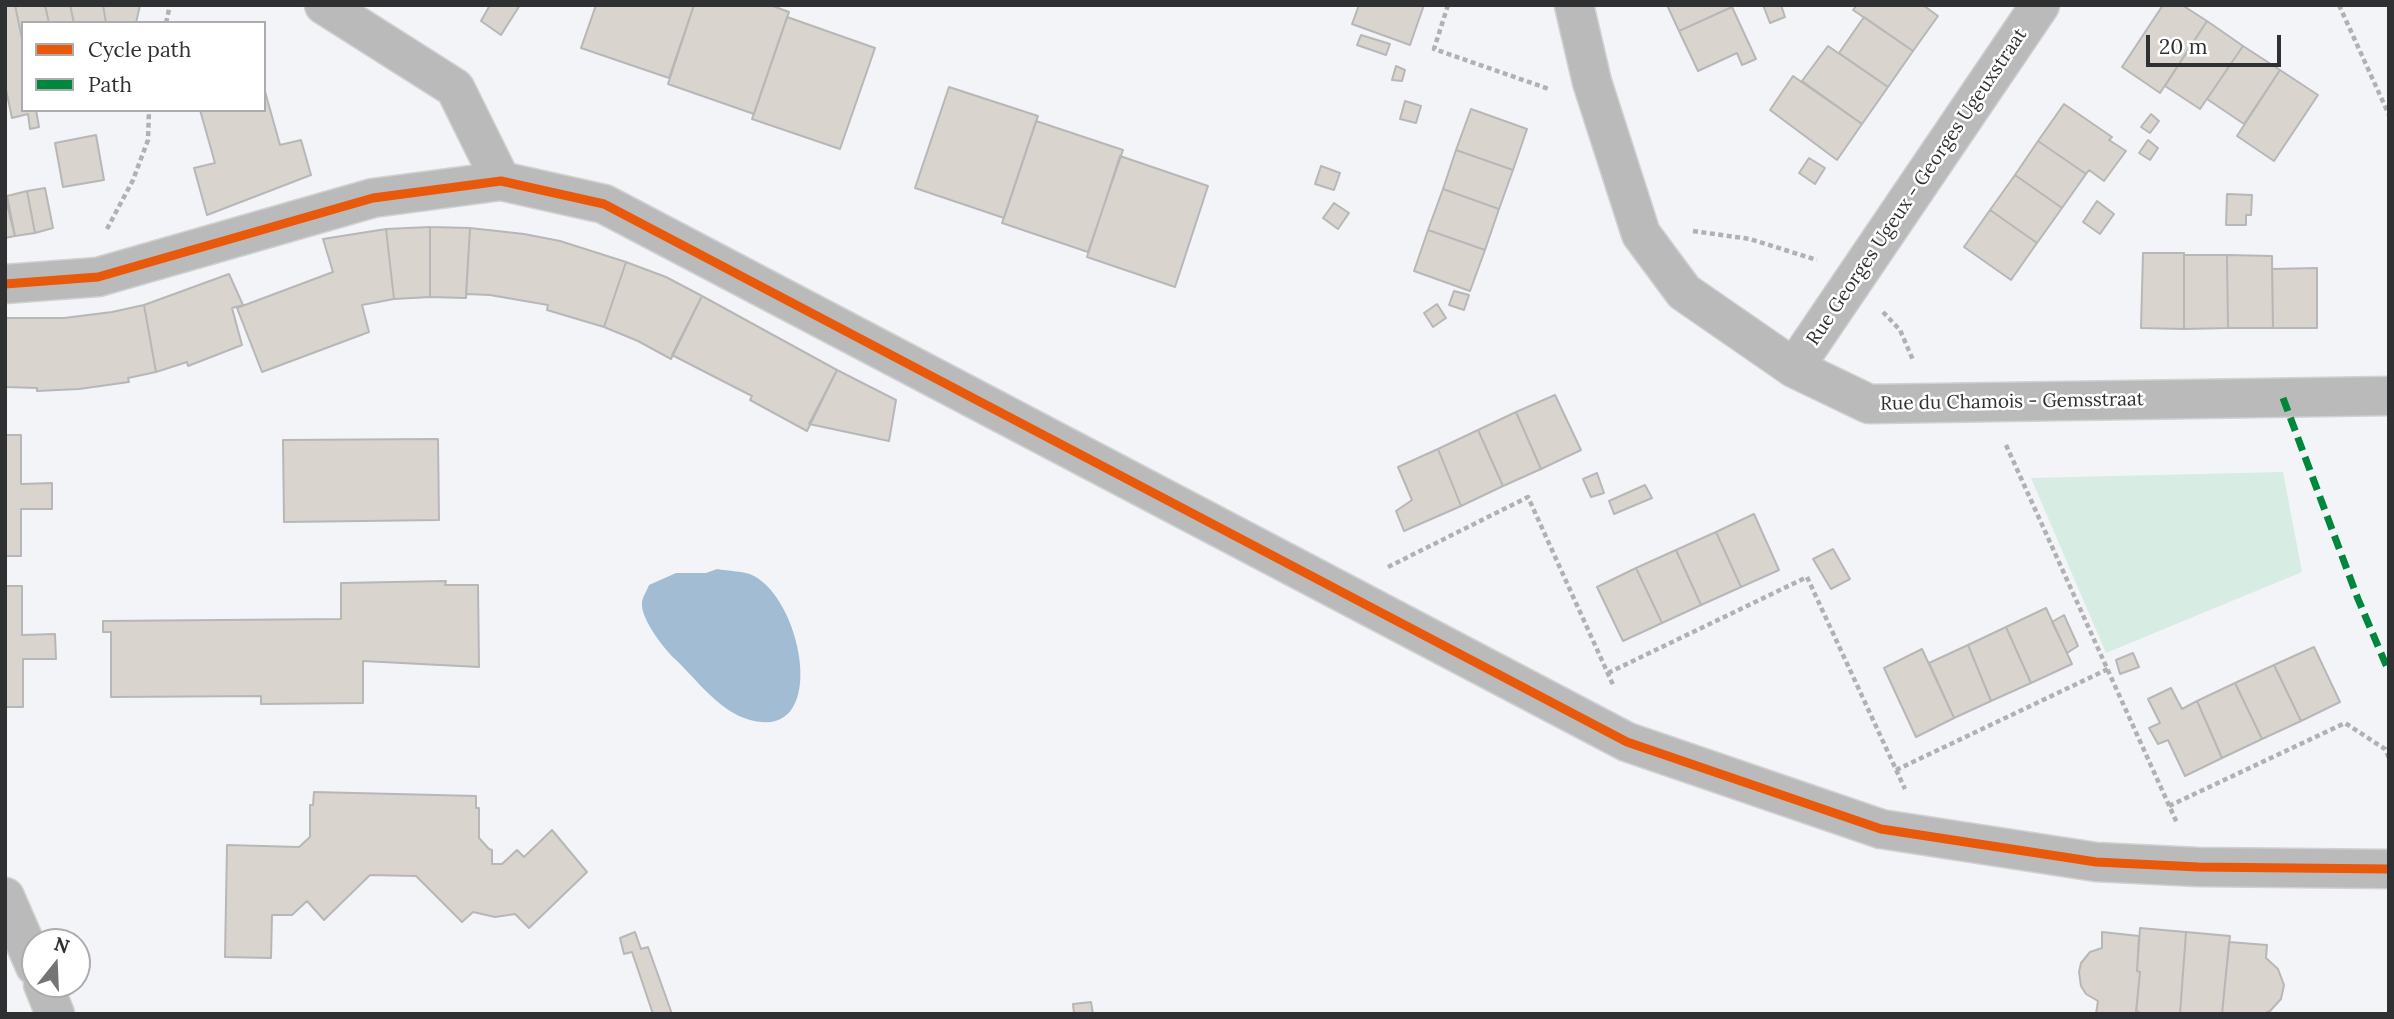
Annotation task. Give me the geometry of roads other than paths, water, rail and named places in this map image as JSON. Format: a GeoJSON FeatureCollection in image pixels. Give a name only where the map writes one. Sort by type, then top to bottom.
{"type":"FeatureCollection","features":[{"type":"Feature","properties":{"kind":"street"},"geometry":{"type":"LineString","coordinates":[[324,5],[455,88],[501,181]]}},
{"type":"Feature","properties":{"kind":"street","name":"Rue du Chamois - Gemsstraat"},"geometry":{"type":"LineString","coordinates":[[1574,5],[1600,106],[1641,234],[1685,292],[1794,368],[1868,404],[2389,396]]}},
{"type":"Feature","properties":{"kind":"street","name":"Rue Georges Ugeux - Georges Ugeuxstraat"},"geometry":{"type":"LineString","coordinates":[[1794,368],[2040,5]]}},
{"type":"Feature","properties":{"kind":"street"},"geometry":{"type":"LineString","coordinates":[[5,284],[97,277],[373,198],[501,181],[604,204],[1627,742],[1881,829],[1922,836],[2096,862],[2198,867],[2389,869]]}},
{"type":"Feature","properties":{"kind":"street"},"geometry":{"type":"LineString","coordinates":[[5,897],[21,934]]}},
{"type":"Feature","properties":{"kind":"water"},"geometry":{"type":"Polygon","coordinates":[[[717,569],[750,574],[772,591],[786,614],[796,641],[800,669],[798,694],[789,713],[771,722],[744,718],[716,700],[665,648],[654,634],[643,611],[642,600],[649,585],[676,573],[706,573],[717,569]]]}}]}
